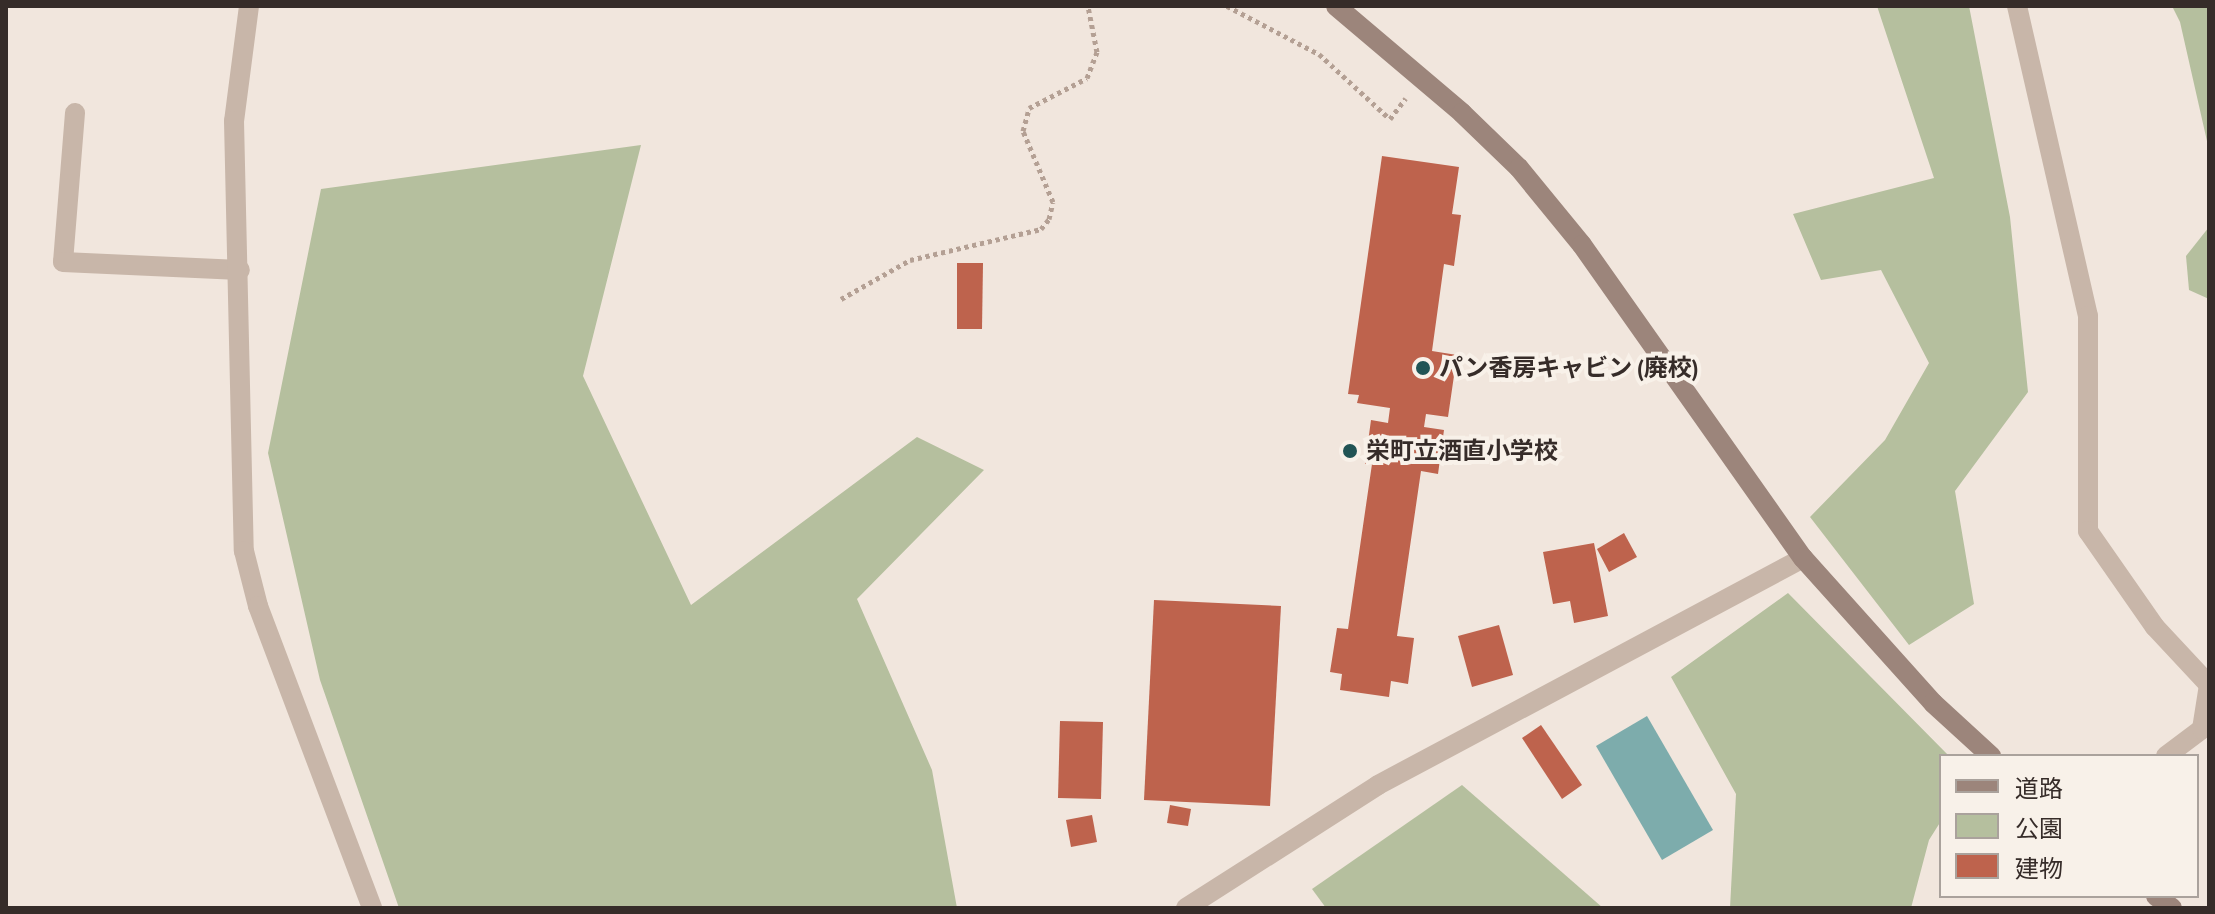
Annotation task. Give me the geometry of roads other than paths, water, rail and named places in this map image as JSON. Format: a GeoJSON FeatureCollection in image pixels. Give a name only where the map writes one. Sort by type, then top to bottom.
{"type":"FeatureCollection","features":[{"type":"Feature","properties":{"kind":"street"},"geometry":{"type":"LineString","coordinates":[[249,6],[234,121],[240,270],[244,551],[258,606],[372,908]]}},
{"type":"Feature","properties":{"kind":"street"},"geometry":{"type":"LineString","coordinates":[[1336,6],[1421,78],[1519,168],[1582,245],[1803,558],[1933,703],[1989,754]]}},
{"type":"Feature","properties":{"kind":"street"},"geometry":{"type":"LineString","coordinates":[[2017,6],[2088,316],[2088,531],[2155,627],[2209,685],[2202,729],[2169,754]]}},
{"type":"Feature","properties":{"kind":"street"},"geometry":{"type":"LineString","coordinates":[[75,113],[63,262],[240,270]]}},
{"type":"Feature","properties":{"kind":"street"},"geometry":{"type":"LineString","coordinates":[[1186,908],[1378,785],[1803,558]]}},
{"type":"Feature","properties":{"kind":"water"},"geometry":{"type":"Polygon","coordinates":[[[1647,716],[1713,830],[1662,860],[1596,746],[1647,716]]]}},
{"type":"Feature","properties":{"kind":"place","name":"パン香房キャビン (廃校)"},"geometry":{"type":"Point","coordinates":[1423,368]}},
{"type":"Feature","properties":{"kind":"place","name":"栄町立酒直小学校"},"geometry":{"type":"Point","coordinates":[1350,451]}}]}
